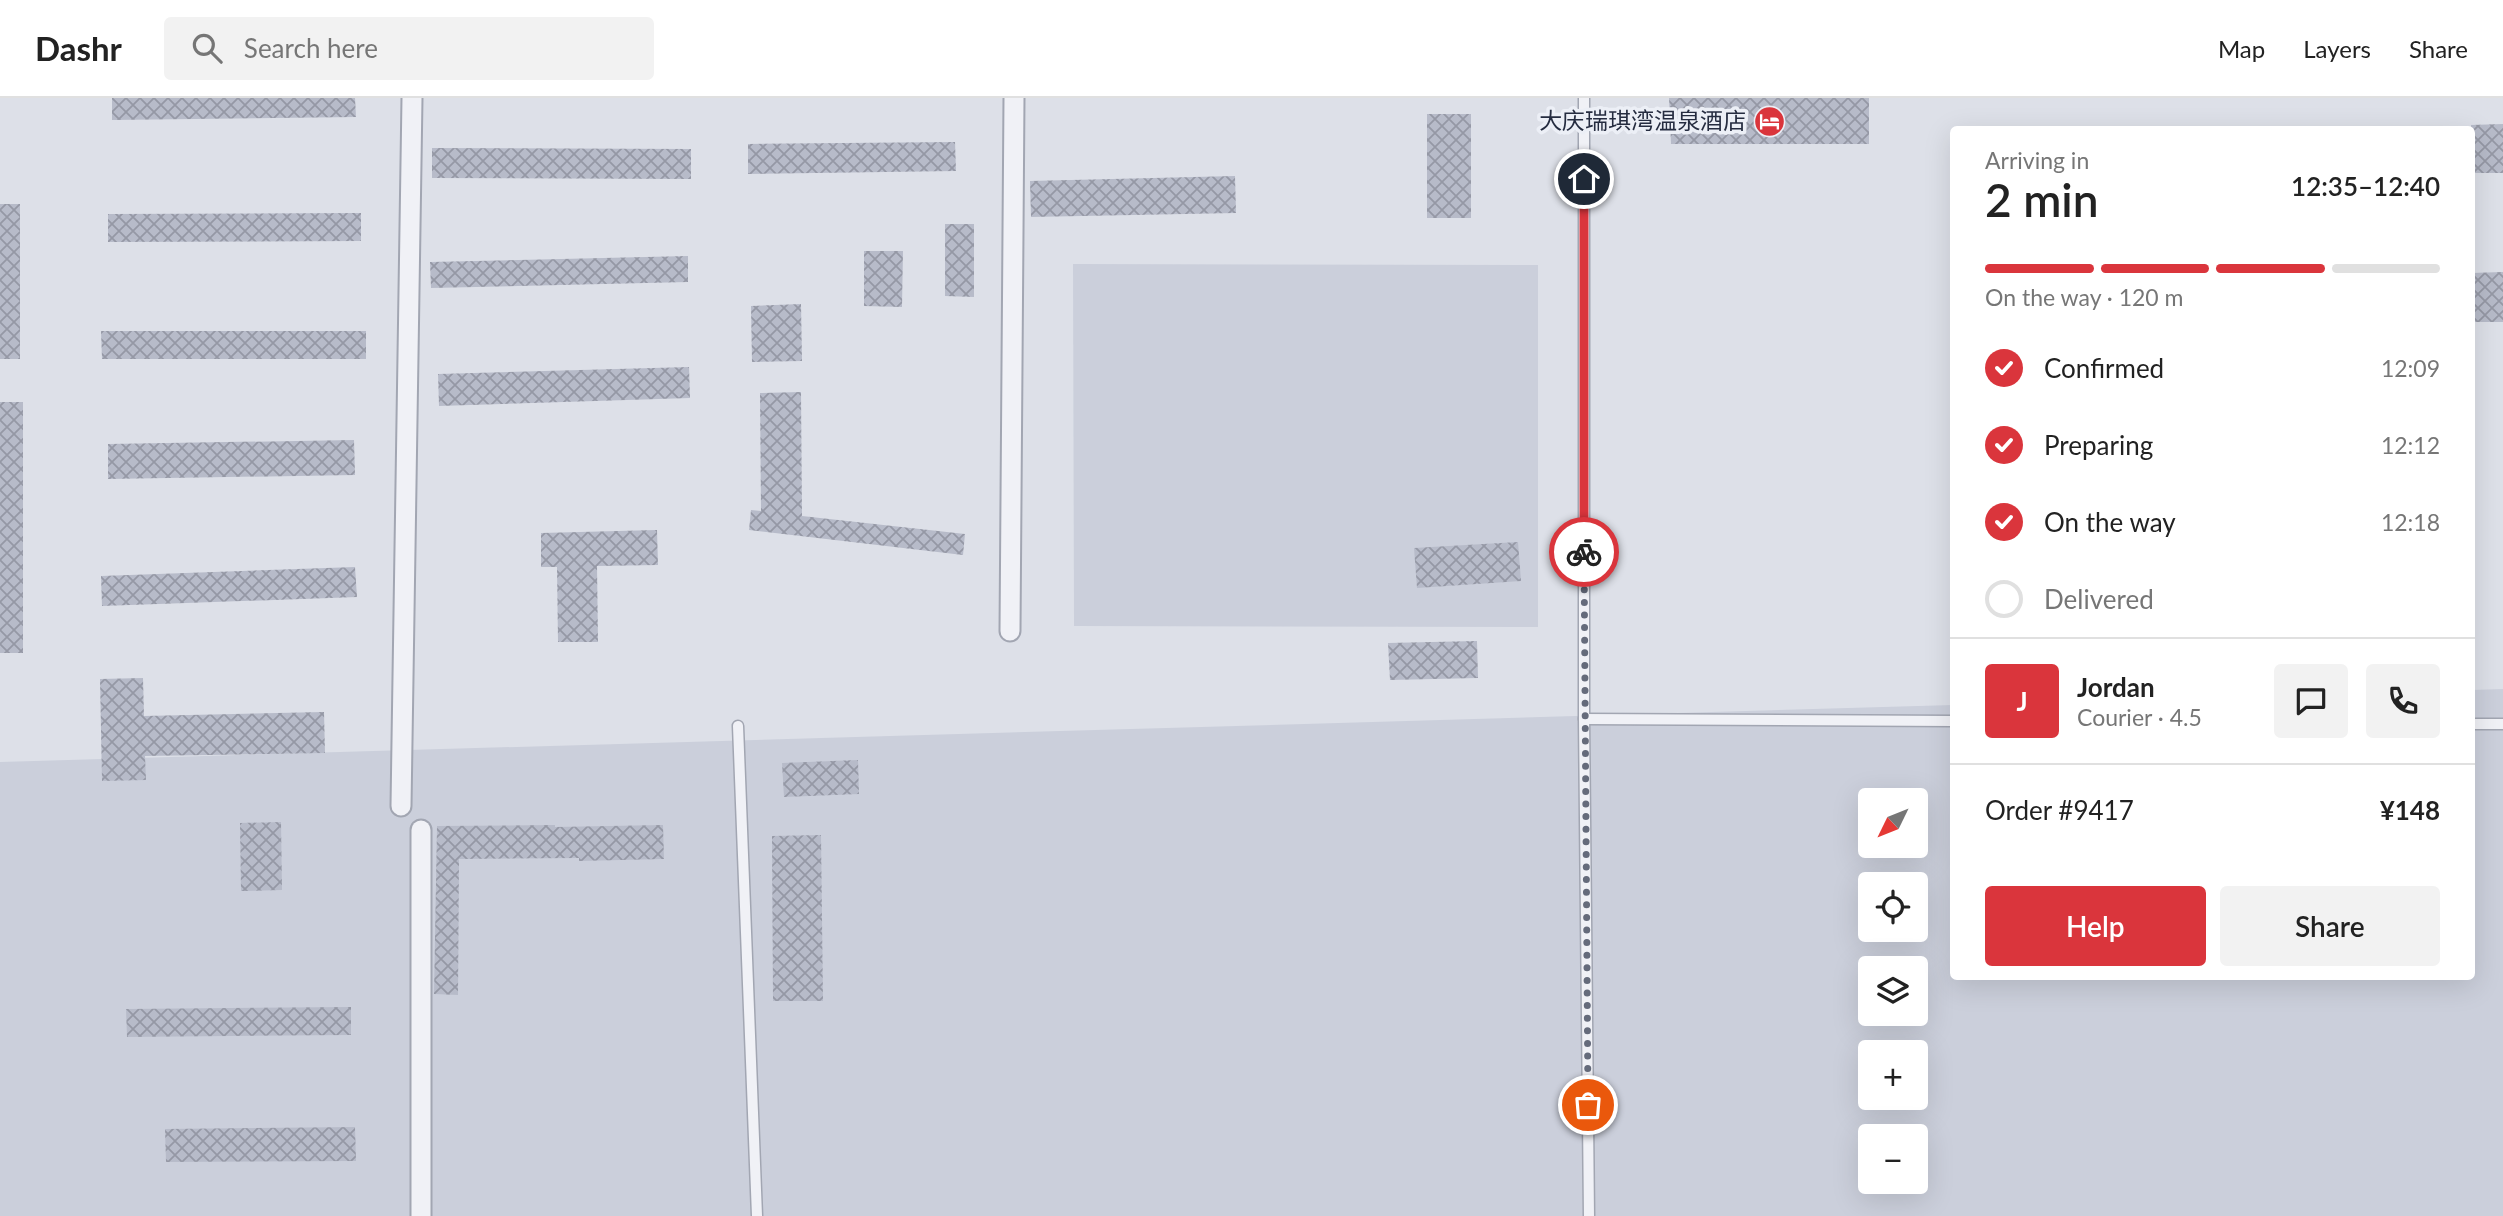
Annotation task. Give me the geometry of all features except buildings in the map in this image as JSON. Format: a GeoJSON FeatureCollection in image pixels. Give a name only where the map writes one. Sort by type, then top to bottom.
{"type":"FeatureCollection","features":[{"type":"Feature","properties":{"kind":"street"},"geometry":{"type":"LineString","coordinates":[[401,806],[412,98]]}},
{"type":"Feature","properties":{"kind":"street"},"geometry":{"type":"LineString","coordinates":[[1010,631],[1014,98]]}},
{"type":"Feature","properties":{"kind":"street"},"geometry":{"type":"LineString","coordinates":[[421,830],[421,1216]]}},
{"type":"Feature","properties":{"kind":"lane"},"geometry":{"type":"LineString","coordinates":[[1584,98],[1584,719],[1589,1216]]}},
{"type":"Feature","properties":{"kind":"lane"},"geometry":{"type":"LineString","coordinates":[[1584,719],[1950,721]]}},
{"type":"Feature","properties":{"kind":"lane"},"geometry":{"type":"LineString","coordinates":[[2475,724],[2503,724]]}},
{"type":"Feature","properties":{"kind":"lane"},"geometry":{"type":"LineString","coordinates":[[738,726],[757,1216]]}},
{"type":"Feature","properties":{"kind":"shaded area"},"geometry":{"type":"Polygon","coordinates":[[[1073,264],[1538,265],[1538,627],[1074,626],[1073,264]]]}},
{"type":"Feature","properties":{"kind":"shaded area"},"geometry":{"type":"Polygon","coordinates":[[[2503,689],[2503,1216],[0,1216],[0,762],[1950,705],[1950,980],[2475,980],[2475,690],[2503,689]]]}},
{"type":"Feature","properties":{"kind":"way so far"},"geometry":{"type":"LineString","coordinates":[[1584,552],[1588,1105]]}},
{"type":"Feature","properties":{"kind":"place","name":"大庆瑞琪湾温泉酒店"},"geometry":{"type":"Point","coordinates":[1769,121]}},
{"type":"Feature","properties":{"kind":"route"},"geometry":{"type":"LineString","coordinates":[[1584,179],[1584,552]]}}]}
